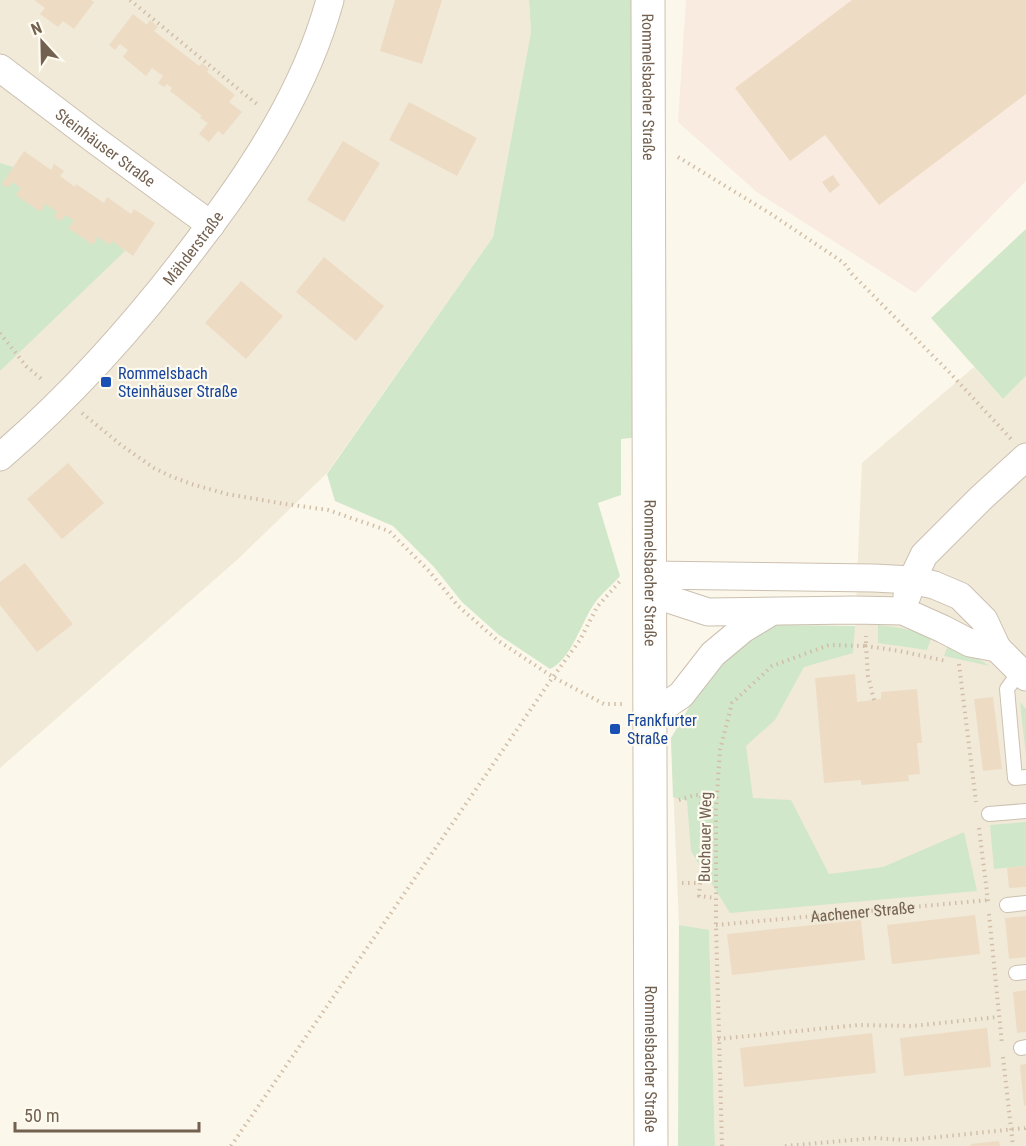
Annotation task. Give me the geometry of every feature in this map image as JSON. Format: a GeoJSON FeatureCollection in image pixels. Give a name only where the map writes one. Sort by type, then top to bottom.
{"type":"FeatureCollection","features":[{"type":"Feature","properties":{"kind":"main road","name":"Rommelsbacher Straße"},"geometry":{"type":"LineString","coordinates":[[648,0],[651,413],[651,1146]]}},
{"type":"Feature","properties":{"kind":"street","name":"Mähderstraße"},"geometry":{"type":"LineString","coordinates":[[0,457],[64,398],[112,348],[212,225],[269,141],[313,49],[330,0]]}},
{"type":"Feature","properties":{"kind":"street","name":"Steinhäuser Straße"},"geometry":{"type":"LineString","coordinates":[[0,68],[212,225]]}},
{"type":"Feature","properties":{"kind":"street"},"geometry":{"type":"LineString","coordinates":[[903,611],[912,580],[924,555],[981,498],[1022,452]]}},
{"type":"Feature","properties":{"kind":"street"},"geometry":{"type":"LineString","coordinates":[[650,584],[874,578],[912,580],[934,585],[960,596],[984,620],[997,648],[1023,674]]}},
{"type":"Feature","properties":{"kind":"street"},"geometry":{"type":"LineString","coordinates":[[650,584],[708,612],[903,611],[943,628],[970,643],[997,648]]}},
{"type":"Feature","properties":{"kind":"street"},"geometry":{"type":"LineString","coordinates":[[650,710],[681,695],[712,654],[743,629],[771,612]]}},
{"type":"Feature","properties":{"kind":"lane"},"geometry":{"type":"LineString","coordinates":[[1023,674],[1007,689],[1015,778],[1026,777]]}},
{"type":"Feature","properties":{"kind":"lane"},"geometry":{"type":"LineString","coordinates":[[989,814],[1026,811]]}},
{"type":"Feature","properties":{"kind":"lane"},"geometry":{"type":"LineString","coordinates":[[1007,905],[1026,903]]}},
{"type":"Feature","properties":{"kind":"path"},"geometry":{"type":"LineString","coordinates":[[130,0],[279,120]]}},
{"type":"Feature","properties":{"kind":"path"},"geometry":{"type":"LineString","coordinates":[[650,146],[682,158],[844,262],[852,274],[950,373],[1022,452]]}},
{"type":"Feature","properties":{"kind":"path"},"geometry":{"type":"LineString","coordinates":[[0,333],[26,366],[121,445],[154,468],[191,484],[227,494],[328,510],[389,531],[429,571],[458,606],[497,640],[553,677],[604,704],[650,710]]}},
{"type":"Feature","properties":{"kind":"path"},"geometry":{"type":"LineString","coordinates":[[231,1146],[580,640],[597,607],[625,576],[650,584]]}},
{"type":"Feature","properties":{"kind":"path"},"geometry":{"type":"LineString","coordinates":[[866,626],[868,676],[874,700]]}},
{"type":"Feature","properties":{"kind":"path","name":"Buchauer Weg"},"geometry":{"type":"LineString","coordinates":[[722,1146],[718,1038],[716,810],[720,750],[732,703],[772,666],[829,645],[866,646]]}},
{"type":"Feature","properties":{"kind":"path"},"geometry":{"type":"LineString","coordinates":[[675,801],[700,795],[701,811],[716,810]]}},
{"type":"Feature","properties":{"kind":"path"},"geometry":{"type":"LineString","coordinates":[[682,883],[700,883],[699,896],[716,898]]}},
{"type":"Feature","properties":{"kind":"path","name":"Aachener Straße"},"geometry":{"type":"LineString","coordinates":[[716,925],[988,900],[1007,905]]}},
{"type":"Feature","properties":{"kind":"path"},"geometry":{"type":"LineString","coordinates":[[718,1038],[858,1025],[912,1026],[999,1017]]}},
{"type":"Feature","properties":{"kind":"path"},"geometry":{"type":"LineString","coordinates":[[785,1146],[875,1137],[919,1139],[1026,1127]]}},
{"type":"Feature","properties":{"kind":"shaded area"},"geometry":{"type":"Polygon","coordinates":[[[0,0],[529,0],[531,32],[493,237],[327,473],[238,559],[0,768],[0,0]]]}},
{"type":"Feature","properties":{"kind":"shaded area"},"geometry":{"type":"Polygon","coordinates":[[[686,0],[1026,0],[1026,181],[915,293],[758,193],[678,122],[686,0]]]}},
{"type":"Feature","properties":{"kind":"shaded area"},"geometry":{"type":"Polygon","coordinates":[[[974,367],[1003,399],[1026,376],[1026,1146],[715,1146],[709,931],[679,925],[671,738],[778,625],[855,626],[862,463],[974,367]]]}},
{"type":"Feature","properties":{"kind":"green space"},"geometry":{"type":"Polygon","coordinates":[[[529,0],[648,0],[651,436],[621,439],[621,495],[598,503],[620,576],[594,604],[564,657],[550,669],[499,635],[462,602],[434,567],[393,526],[335,501],[327,474],[493,237],[531,32],[529,0]]]}},
{"type":"Feature","properties":{"kind":"green space"},"geometry":{"type":"Polygon","coordinates":[[[0,163],[13,167],[94,220],[125,251],[0,371],[0,163]]]}},
{"type":"Feature","properties":{"kind":"green space"},"geometry":{"type":"Polygon","coordinates":[[[1026,229],[1026,376],[1003,399],[931,318],[1026,229]]]}},
{"type":"Feature","properties":{"kind":"green space"},"geometry":{"type":"Polygon","coordinates":[[[778,625],[855,626],[853,653],[804,667],[775,720],[746,746],[753,798],[791,800],[829,874],[883,867],[964,832],[977,891],[730,913],[691,851],[687,801],[673,797],[671,738],[719,660],[746,636],[778,625]]]}},
{"type":"Feature","properties":{"kind":"green space"},"geometry":{"type":"Polygon","coordinates":[[[878,625],[932,636],[927,650],[878,643],[878,625]]]}},
{"type":"Feature","properties":{"kind":"green space"},"geometry":{"type":"Polygon","coordinates":[[[949,642],[990,666],[944,656],[949,642]]]}},
{"type":"Feature","properties":{"kind":"green space"},"geometry":{"type":"Polygon","coordinates":[[[1020,702],[1026,709],[1026,756],[1020,702]]]}},
{"type":"Feature","properties":{"kind":"green space"},"geometry":{"type":"Polygon","coordinates":[[[1026,822],[1026,866],[994,869],[990,825],[1026,822]]]}},
{"type":"Feature","properties":{"kind":"green space"},"geometry":{"type":"Polygon","coordinates":[[[679,925],[709,930],[715,1146],[678,1146],[679,925]]]}},
{"type":"Feature","properties":{"kind":"building"},"geometry":{"type":"Polygon","coordinates":[[[34,0],[91,0],[94,2],[74,29],[63,21],[58,27],[40,14],[45,8],[34,0]]]}},
{"type":"Feature","properties":{"kind":"building"},"geometry":{"type":"Polygon","coordinates":[[[395,0],[442,0],[422,64],[380,51],[395,0]]]}},
{"type":"Feature","properties":{"kind":"building"},"geometry":{"type":"Polygon","coordinates":[[[852,0],[1026,0],[1026,94],[879,205],[825,135],[790,161],[735,88],[852,0]]]}},
{"type":"Feature","properties":{"kind":"building"},"geometry":{"type":"Polygon","coordinates":[[[133,14],[147,25],[150,20],[158,27],[154,31],[199,66],[202,63],[209,69],[207,72],[235,95],[229,102],[242,112],[223,135],[218,131],[209,142],[199,134],[208,123],[170,91],[172,88],[167,84],[164,87],[158,83],[163,76],[152,68],[146,76],[123,57],[128,50],[120,44],[115,50],[109,45],[133,14]]]}},
{"type":"Feature","properties":{"kind":"building"},"geometry":{"type":"Polygon","coordinates":[[[409,102],[477,138],[457,176],[389,140],[409,102]]]}},
{"type":"Feature","properties":{"kind":"building"},"geometry":{"type":"Polygon","coordinates":[[[343,141],[380,163],[344,222],[307,200],[343,141]]]}},
{"type":"Feature","properties":{"kind":"building"},"geometry":{"type":"Polygon","coordinates":[[[24,151],[51,170],[54,164],[64,171],[60,176],[104,203],[107,197],[131,214],[134,209],[155,223],[133,256],[112,241],[110,245],[98,237],[93,245],[68,228],[74,221],[65,215],[61,221],[54,217],[57,212],[46,204],[40,212],[16,195],[21,188],[12,182],[8,188],[2,184],[24,151]]]}},
{"type":"Feature","properties":{"kind":"building"},"geometry":{"type":"Polygon","coordinates":[[[833,175],[840,185],[830,193],[822,182],[833,175]]]}},
{"type":"Feature","properties":{"kind":"building"},"geometry":{"type":"Polygon","coordinates":[[[324,257],[384,306],[356,341],[296,292],[324,257]]]}},
{"type":"Feature","properties":{"kind":"building"},"geometry":{"type":"Polygon","coordinates":[[[241,281],[283,316],[246,359],[205,323],[241,281]]]}},
{"type":"Feature","properties":{"kind":"building"},"geometry":{"type":"Polygon","coordinates":[[[68,463],[104,503],[62,539],[27,499],[68,463]]]}},
{"type":"Feature","properties":{"kind":"building"},"geometry":{"type":"Polygon","coordinates":[[[25,563],[73,624],[37,652],[0,605],[0,582],[25,563]]]}},
{"type":"Feature","properties":{"kind":"building"},"geometry":{"type":"Polygon","coordinates":[[[855,674],[857,702],[881,699],[881,692],[917,689],[922,743],[917,743],[920,774],[908,775],[909,781],[861,785],[861,780],[824,783],[815,678],[855,674]]]}},
{"type":"Feature","properties":{"kind":"building"},"geometry":{"type":"Polygon","coordinates":[[[993,697],[1002,769],[983,771],[974,699],[993,697]]]}},
{"type":"Feature","properties":{"kind":"building"},"geometry":{"type":"Polygon","coordinates":[[[1026,866],[1026,887],[1009,888],[1007,868],[1026,866]]]}},
{"type":"Feature","properties":{"kind":"building"},"geometry":{"type":"Polygon","coordinates":[[[975,915],[980,954],[892,964],[887,925],[975,915]]]}},
{"type":"Feature","properties":{"kind":"building"},"geometry":{"type":"Polygon","coordinates":[[[1026,916],[1026,957],[1009,959],[1005,918],[1026,916]]]}},
{"type":"Feature","properties":{"kind":"building"},"geometry":{"type":"Polygon","coordinates":[[[861,920],[865,960],[732,975],[727,934],[861,920]]]}},
{"type":"Feature","properties":{"kind":"building"},"geometry":{"type":"Polygon","coordinates":[[[1026,990],[1026,1032],[1017,1033],[1013,992],[1026,990]]]}},
{"type":"Feature","properties":{"kind":"building"},"geometry":{"type":"Polygon","coordinates":[[[987,1028],[991,1067],[904,1076],[900,1038],[987,1028]]]}},
{"type":"Feature","properties":{"kind":"building"},"geometry":{"type":"Polygon","coordinates":[[[872,1033],[876,1073],[744,1087],[740,1048],[872,1033]]]}},
{"type":"Feature","properties":{"kind":"building"},"geometry":{"type":"Polygon","coordinates":[[[1026,1064],[1026,1105],[1024,1106],[1020,1065],[1026,1064]]]}},
{"type":"Feature","properties":{"kind":"building"},"geometry":{"type":"Polygon","coordinates":[[[999,1141],[1000,1146],[971,1146],[971,1144],[999,1141]]]}},
{"type":"Feature","properties":{"kind":"place","name":"Rommelsbach Steinhäuser Straße"},"geometry":{"type":"Point","coordinates":[106,382]}},
{"type":"Feature","properties":{"kind":"place","name":"Frankfurter Straße"},"geometry":{"type":"Point","coordinates":[615,729]}}]}
